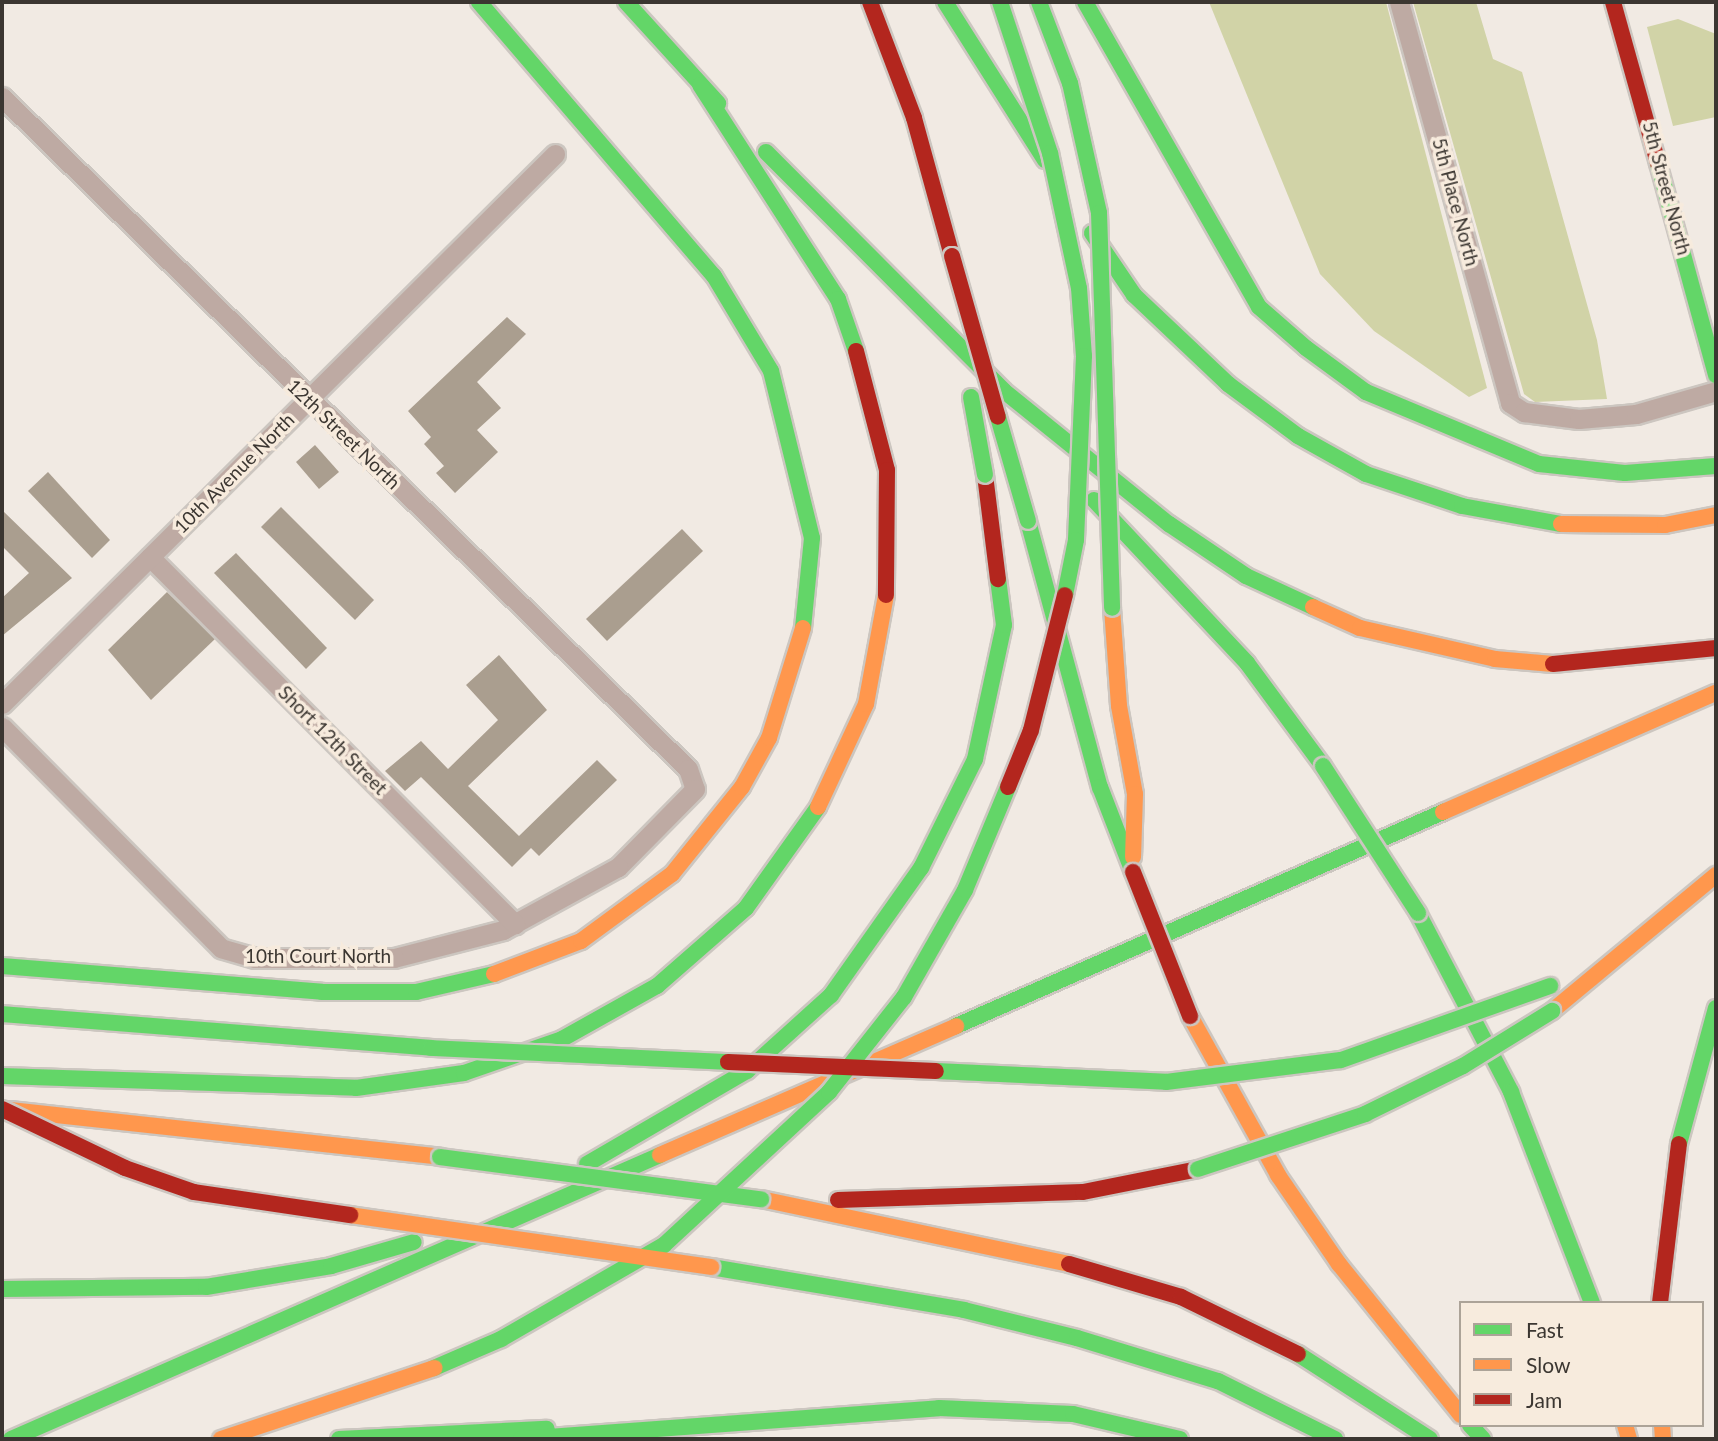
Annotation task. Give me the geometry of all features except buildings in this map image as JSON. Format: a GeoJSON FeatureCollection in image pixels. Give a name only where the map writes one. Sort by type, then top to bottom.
{"type":"FeatureCollection","features":[{"type":"Feature","properties":{"kind":"main road"},"geometry":{"type":"LineString","coordinates":[[2,966],[322,992],[416,992],[485,978],[581,941],[672,874],[742,788],[769,738],[802,639],[812,538],[787,422],[752,335],[714,276],[479,2]]}},
{"type":"Feature","properties":{"kind":"main road"},"geometry":{"type":"LineString","coordinates":[[626,2],[700,85],[1004,391],[1094,500],[1247,663],[1323,766],[1418,913],[1511,1092],[1591,1301]]}},
{"type":"Feature","properties":{"kind":"main road"},"geometry":{"type":"LineString","coordinates":[[870,2],[914,118],[1100,787],[1190,1016],[1286,1186],[1391,1332],[1459,1413]]}},
{"type":"Feature","properties":{"kind":"main road"},"geometry":{"type":"LineString","coordinates":[[944,2],[1135,295],[1228,384],[1298,436],[1366,474],[1505,516],[1581,528],[1665,526],[1716,515]]}},
{"type":"Feature","properties":{"kind":"main road"},"geometry":{"type":"LineString","coordinates":[[221,1439],[403,1382],[501,1339],[664,1245],[830,1092],[904,996],[965,890],[1031,730],[1056,639],[1076,540],[1084,356],[1079,288],[1056,177],[1000,2]]}},
{"type":"Feature","properties":{"kind":"main road"},"geometry":{"type":"LineString","coordinates":[[1039,2],[1070,83],[1099,213],[1112,608],[1119,706],[1135,794],[1133,872]]}},
{"type":"Feature","properties":{"kind":"main road"},"geometry":{"type":"LineString","coordinates":[[1085,2],[1259,307],[1316,356],[1366,392],[1539,464],[1625,473],[1716,466]]}},
{"type":"Feature","properties":{"kind":"main road","name":"5th Street North"},"geometry":{"type":"LineString","coordinates":[[1613,2],[1716,375]]}},
{"type":"Feature","properties":{"kind":"main road"},"geometry":{"type":"LineString","coordinates":[[2,1076],[356,1088],[464,1073],[562,1039],[657,986],[746,908],[783,861],[814,816],[866,704],[888,584],[887,470],[872,394],[838,299],[700,85]]}},
{"type":"Feature","properties":{"kind":"main road"},"geometry":{"type":"LineString","coordinates":[[451,1232],[641,1137],[747,1071],[831,995],[921,869],[975,759],[1004,625],[985,475],[952,256]]}},
{"type":"Feature","properties":{"kind":"main road"},"geometry":{"type":"LineString","coordinates":[[1004,391],[1209,553],[1360,628],[1495,659],[1567,665],[1716,648]]}},
{"type":"Feature","properties":{"kind":"main road"},"geometry":{"type":"LineString","coordinates":[[11,1439],[527,1211],[1043,993],[1716,693]]}},
{"type":"Feature","properties":{"kind":"main road"},"geometry":{"type":"LineString","coordinates":[[761,1199],[1015,1198],[1083,1192],[1198,1169],[1365,1114],[1463,1066],[1552,1011],[1637,944],[1716,875]]}},
{"type":"Feature","properties":{"kind":"main road"},"geometry":{"type":"LineString","coordinates":[[2,1014],[431,1048],[1166,1082],[1341,1059],[1516,1002],[1637,944]]}},
{"type":"Feature","properties":{"kind":"main road"},"geometry":{"type":"LineString","coordinates":[[1660,1301],[1676,1153],[1716,1008]]}},
{"type":"Feature","properties":{"kind":"main road"},"geometry":{"type":"LineString","coordinates":[[2,1109],[440,1157],[761,1199],[1039,1255],[1181,1297],[1313,1361],[1430,1439]]}},
{"type":"Feature","properties":{"kind":"main road"},"geometry":{"type":"LineString","coordinates":[[2,1109],[125,1168],[194,1192],[711,1267],[964,1310],[1077,1338],[1218,1381],[1335,1439]]}},
{"type":"Feature","properties":{"kind":"main road"},"geometry":{"type":"LineString","coordinates":[[2,1289],[206,1287],[331,1266],[527,1211]]}},
{"type":"Feature","properties":{"kind":"main road"},"geometry":{"type":"LineString","coordinates":[[521,1439],[584,1430],[939,1408],[1073,1414],[1180,1439]]}},
{"type":"Feature","properties":{"kind":"main road"},"geometry":{"type":"LineString","coordinates":[[339,1439],[500,1427],[584,1430]]}},
{"type":"Feature","properties":{"kind":"street","name":"5th Place North"},"geometry":{"type":"LineString","coordinates":[[1399,2],[1510,403],[1524,412],[1579,419],[1636,414],[1716,391]]}},
{"type":"Feature","properties":{"kind":"street","name":"12th Street North"},"geometry":{"type":"LineString","coordinates":[[2,97],[688,769]]}},
{"type":"Feature","properties":{"kind":"street","name":"10th Avenue North"},"geometry":{"type":"LineString","coordinates":[[2,704],[555,154]]}},
{"type":"Feature","properties":{"kind":"street","name":"Short 12th Street"},"geometry":{"type":"LineString","coordinates":[[150,556],[515,924]]}},
{"type":"Feature","properties":{"kind":"street","name":"10th Court North"},"geometry":{"type":"LineString","coordinates":[[2,727],[228,952],[255,958],[394,958],[515,924],[567,900],[647,842],[694,794],[688,769]]}},
{"type":"Feature","properties":{"kind":"green space"},"geometry":{"type":"Polygon","coordinates":[[[1209,2],[1386,2],[1487,388],[1469,397],[1374,331],[1320,274],[1209,2]]]}},
{"type":"Feature","properties":{"kind":"green space"},"geometry":{"type":"Polygon","coordinates":[[[1413,2],[1476,2],[1493,59],[1522,72],[1597,340],[1607,399],[1535,402],[1524,394],[1413,2]]]}},
{"type":"Feature","properties":{"kind":"green space"},"geometry":{"type":"Polygon","coordinates":[[[1678,19],[1716,34],[1716,117],[1673,126],[1647,27],[1678,19]]]}},
{"type":"Feature","properties":{"kind":"traffic: fast"},"geometry":{"type":"LineString","coordinates":[[479,2],[714,276],[771,371],[812,538],[803,628]]}},
{"type":"Feature","properties":{"kind":"traffic: fast"},"geometry":{"type":"LineString","coordinates":[[626,2],[718,103]]}},
{"type":"Feature","properties":{"kind":"traffic: fast"},"geometry":{"type":"LineString","coordinates":[[945,2],[1045,160]]}},
{"type":"Feature","properties":{"kind":"traffic: fast"},"geometry":{"type":"LineString","coordinates":[[1000,2],[1050,153],[1079,288],[1084,356],[1076,540],[1065,595]]}},
{"type":"Feature","properties":{"kind":"traffic: fast"},"geometry":{"type":"LineString","coordinates":[[1039,2],[1070,83],[1099,213],[1112,608]]}},
{"type":"Feature","properties":{"kind":"traffic: fast"},"geometry":{"type":"LineString","coordinates":[[1085,2],[1259,307],[1306,348],[1366,392],[1539,464],[1625,473],[1716,466]]}},
{"type":"Feature","properties":{"kind":"traffic: fast"},"geometry":{"type":"LineString","coordinates":[[700,85],[838,299],[856,351]]}},
{"type":"Feature","properties":{"kind":"traffic: fast"},"geometry":{"type":"LineString","coordinates":[[766,152],[1004,391],[1169,524],[1246,576],[1313,607]]}},
{"type":"Feature","properties":{"kind":"traffic: fast"},"geometry":{"type":"LineString","coordinates":[[1658,163],[1716,375]]}},
{"type":"Feature","properties":{"kind":"traffic: fast"},"geometry":{"type":"LineString","coordinates":[[1092,233],[1134,295],[1228,384],[1298,436],[1366,474],[1462,506],[1561,524]]}},
{"type":"Feature","properties":{"kind":"traffic: fast"},"geometry":{"type":"LineString","coordinates":[[971,397],[985,475]]}},
{"type":"Feature","properties":{"kind":"traffic: fast"},"geometry":{"type":"LineString","coordinates":[[998,417],[1028,521]]}},
{"type":"Feature","properties":{"kind":"traffic: fast"},"geometry":{"type":"LineString","coordinates":[[1094,500],[1247,663],[1323,766]]}},
{"type":"Feature","properties":{"kind":"traffic: fast"},"geometry":{"type":"LineString","coordinates":[[1028,521],[1100,787],[1133,872]]}},
{"type":"Feature","properties":{"kind":"traffic: fast"},"geometry":{"type":"LineString","coordinates":[[587,1164],[747,1071],[831,995],[921,868],[975,759],[1004,625],[998,579]]}},
{"type":"Feature","properties":{"kind":"traffic: fast"},"geometry":{"type":"LineString","coordinates":[[1323,766],[1418,913]]}},
{"type":"Feature","properties":{"kind":"traffic: fast"},"geometry":{"type":"LineString","coordinates":[[434,1368],[501,1339],[664,1245],[829,1092],[904,997],[965,890],[1008,787]]}},
{"type":"Feature","properties":{"kind":"traffic: fast"},"geometry":{"type":"LineString","coordinates":[[2,1076],[356,1088],[464,1073],[562,1039],[657,986],[746,908],[818,807]]}},
{"type":"Feature","properties":{"kind":"traffic: fast"},"geometry":{"type":"LineString","coordinates":[[956,1026],[1443,812]]}},
{"type":"Feature","properties":{"kind":"traffic: fast"},"geometry":{"type":"LineString","coordinates":[[1418,913],[1511,1092],[1591,1301]]}},
{"type":"Feature","properties":{"kind":"traffic: fast"},"geometry":{"type":"LineString","coordinates":[[2,966],[322,992],[416,992],[494,974]]}},
{"type":"Feature","properties":{"kind":"traffic: fast"},"geometry":{"type":"LineString","coordinates":[[936,1071],[1166,1082],[1341,1060],[1550,986]]}},
{"type":"Feature","properties":{"kind":"traffic: fast"},"geometry":{"type":"LineString","coordinates":[[1679,1144],[1716,1008]]}},
{"type":"Feature","properties":{"kind":"traffic: fast"},"geometry":{"type":"LineString","coordinates":[[1198,1169],[1365,1114],[1463,1066],[1552,1011]]}},
{"type":"Feature","properties":{"kind":"traffic: fast"},"geometry":{"type":"LineString","coordinates":[[2,1014],[431,1048],[728,1062]]}},
{"type":"Feature","properties":{"kind":"traffic: fast"},"geometry":{"type":"LineString","coordinates":[[11,1439],[660,1155]]}},
{"type":"Feature","properties":{"kind":"traffic: fast"},"geometry":{"type":"LineString","coordinates":[[440,1157],[761,1199]]}},
{"type":"Feature","properties":{"kind":"traffic: fast"},"geometry":{"type":"LineString","coordinates":[[2,1289],[206,1287],[331,1266],[414,1242]]}},
{"type":"Feature","properties":{"kind":"traffic: fast"},"geometry":{"type":"LineString","coordinates":[[711,1267],[964,1310],[1077,1338],[1218,1381],[1335,1439]]}},
{"type":"Feature","properties":{"kind":"traffic: fast"},"geometry":{"type":"LineString","coordinates":[[1298,1354],[1430,1439]]}},
{"type":"Feature","properties":{"kind":"traffic: fast"},"geometry":{"type":"LineString","coordinates":[[521,1439],[939,1408],[1073,1414],[1180,1439]]}},
{"type":"Feature","properties":{"kind":"traffic: fast"},"geometry":{"type":"LineString","coordinates":[[1472,1427],[1483,1439]]}},
{"type":"Feature","properties":{"kind":"traffic: fast"},"geometry":{"type":"LineString","coordinates":[[339,1439],[547,1429]]}},
{"type":"Feature","properties":{"kind":"traffic: slow"},"geometry":{"type":"LineString","coordinates":[[1561,524],[1665,525],[1716,515]]}},
{"type":"Feature","properties":{"kind":"traffic: slow"},"geometry":{"type":"LineString","coordinates":[[818,807],[866,704],[886,595]]}},
{"type":"Feature","properties":{"kind":"traffic: slow"},"geometry":{"type":"LineString","coordinates":[[1313,607],[1360,628],[1495,659],[1553,664]]}},
{"type":"Feature","properties":{"kind":"traffic: slow"},"geometry":{"type":"LineString","coordinates":[[1112,608],[1119,706],[1135,794],[1133,857]]}},
{"type":"Feature","properties":{"kind":"traffic: slow"},"geometry":{"type":"LineString","coordinates":[[494,974],[581,941],[672,874],[742,787],[769,738],[803,628]]}},
{"type":"Feature","properties":{"kind":"traffic: slow"},"geometry":{"type":"LineString","coordinates":[[1443,812],[1716,693]]}},
{"type":"Feature","properties":{"kind":"traffic: slow"},"geometry":{"type":"LineString","coordinates":[[1552,1011],[1716,875]]}},
{"type":"Feature","properties":{"kind":"traffic: slow"},"geometry":{"type":"LineString","coordinates":[[1190,1016],[1278,1175],[1339,1264],[1459,1413]]}},
{"type":"Feature","properties":{"kind":"traffic: slow"},"geometry":{"type":"LineString","coordinates":[[660,1155],[956,1026]]}},
{"type":"Feature","properties":{"kind":"traffic: slow"},"geometry":{"type":"LineString","coordinates":[[10,1110],[440,1157]]}},
{"type":"Feature","properties":{"kind":"traffic: slow"},"geometry":{"type":"LineString","coordinates":[[761,1199],[1069,1264]]}},
{"type":"Feature","properties":{"kind":"traffic: slow"},"geometry":{"type":"LineString","coordinates":[[350,1215],[711,1267]]}},
{"type":"Feature","properties":{"kind":"traffic: slow"},"geometry":{"type":"LineString","coordinates":[[221,1439],[434,1368]]}},
{"type":"Feature","properties":{"kind":"traffic: slow"},"geometry":{"type":"LineString","coordinates":[[1626,1427],[1629,1439]]}},
{"type":"Feature","properties":{"kind":"traffic: slow"},"geometry":{"type":"LineString","coordinates":[[1662,1427],[1663,1439]]}},
{"type":"Feature","properties":{"kind":"traffic: jam"},"geometry":{"type":"LineString","coordinates":[[870,2],[914,118],[952,256]]}},
{"type":"Feature","properties":{"kind":"traffic: jam"},"geometry":{"type":"LineString","coordinates":[[1613,2],[1658,163]]}},
{"type":"Feature","properties":{"kind":"traffic: jam"},"geometry":{"type":"LineString","coordinates":[[952,256],[998,417]]}},
{"type":"Feature","properties":{"kind":"traffic: jam"},"geometry":{"type":"LineString","coordinates":[[856,351],[887,470],[886,595]]}},
{"type":"Feature","properties":{"kind":"traffic: jam"},"geometry":{"type":"LineString","coordinates":[[985,475],[998,579]]}},
{"type":"Feature","properties":{"kind":"traffic: jam"},"geometry":{"type":"LineString","coordinates":[[1008,787],[1031,730],[1065,595]]}},
{"type":"Feature","properties":{"kind":"traffic: jam"},"geometry":{"type":"LineString","coordinates":[[1553,664],[1716,648]]}},
{"type":"Feature","properties":{"kind":"traffic: jam"},"geometry":{"type":"LineString","coordinates":[[1133,872],[1190,1016]]}},
{"type":"Feature","properties":{"kind":"traffic: jam"},"geometry":{"type":"LineString","coordinates":[[728,1062],[936,1071]]}},
{"type":"Feature","properties":{"kind":"traffic: jam"},"geometry":{"type":"LineString","coordinates":[[2,1109],[125,1168],[194,1192],[350,1215]]}},
{"type":"Feature","properties":{"kind":"traffic: jam"},"geometry":{"type":"LineString","coordinates":[[1660,1301],[1679,1144]]}},
{"type":"Feature","properties":{"kind":"traffic: jam"},"geometry":{"type":"LineString","coordinates":[[838,1200],[1083,1192],[1198,1169]]}},
{"type":"Feature","properties":{"kind":"traffic: jam"},"geometry":{"type":"LineString","coordinates":[[1069,1264],[1181,1297],[1298,1354]]}}]}
